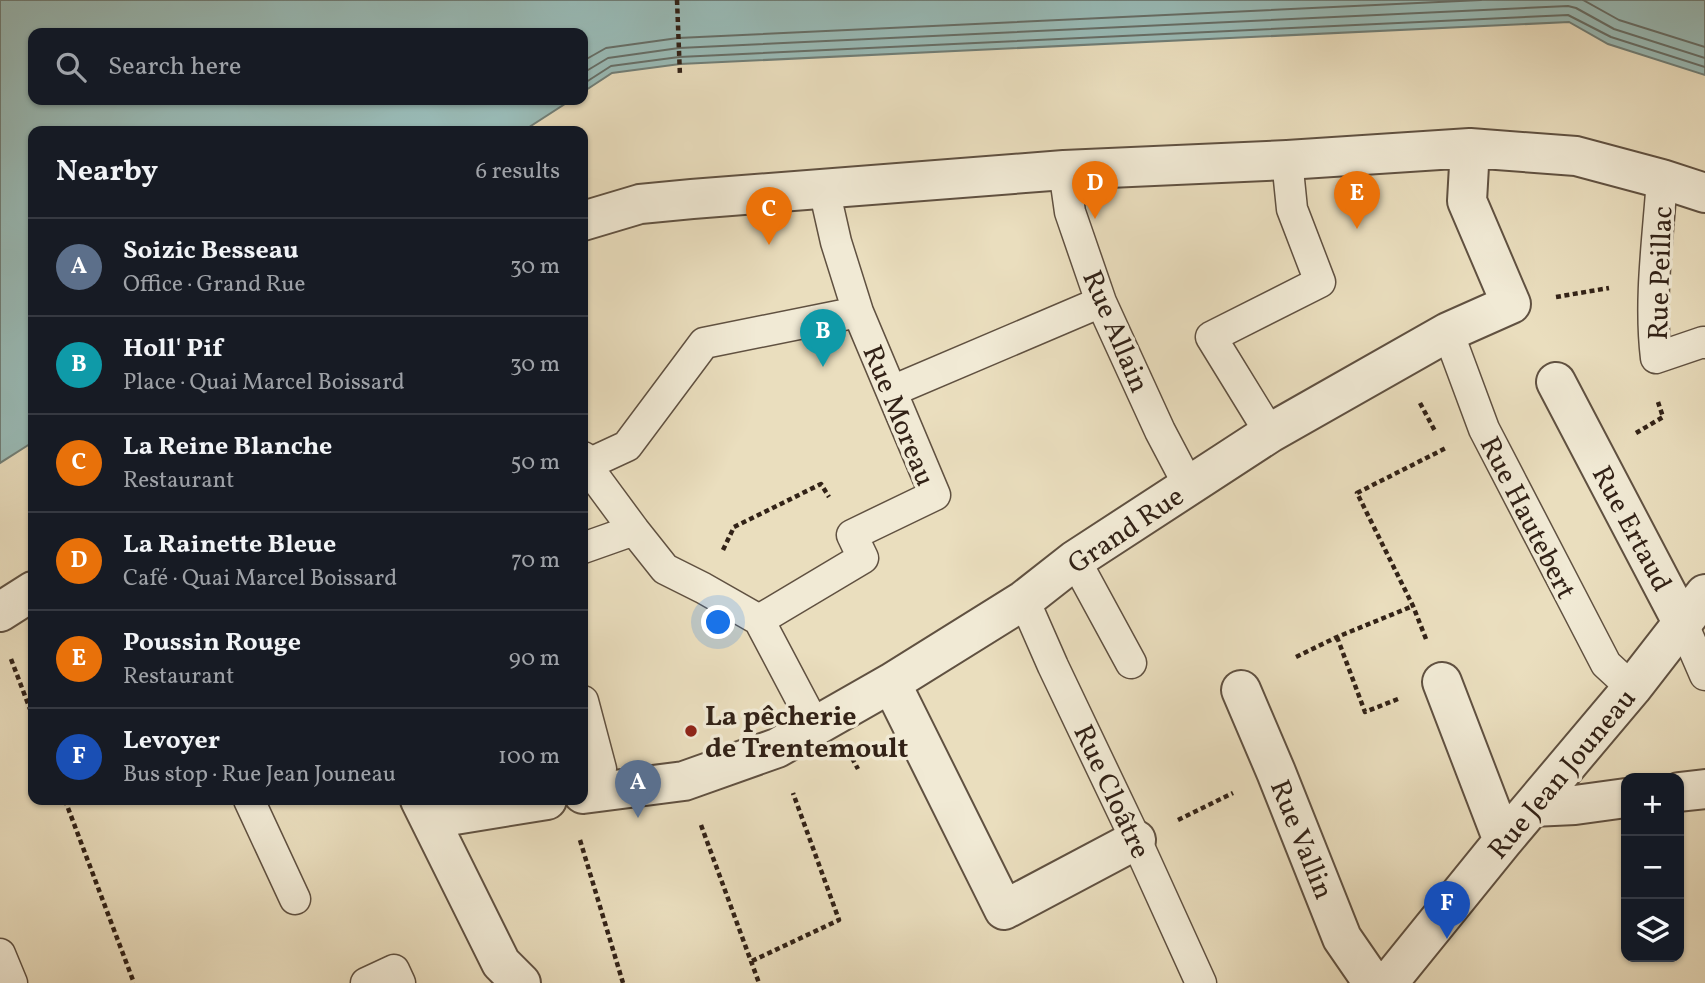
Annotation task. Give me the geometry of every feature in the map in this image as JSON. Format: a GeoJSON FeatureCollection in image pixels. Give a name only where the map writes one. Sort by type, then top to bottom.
{"type":"FeatureCollection","features":[{"type":"Feature","properties":{"kind":"street"},"geometry":{"type":"LineString","coordinates":[[1470,148],[1467,201],[1511,304]]}},
{"type":"Feature","properties":{"kind":"street"},"geometry":{"type":"LineString","coordinates":[[588,220],[640,204],[824,189],[1064,170],[1470,148],[1576,156],[1705,193]]}},
{"type":"Feature","properties":{"kind":"street","name":"Grand Rue"},"geometry":{"type":"LineString","coordinates":[[588,793],[684,781],[777,748],[891,684],[1024,600],[1075,560],[1270,433],[1448,332],[1511,304]]}},
{"type":"Feature","properties":{"kind":"street","name":"Rue Ertaud"},"geometry":{"type":"LineString","coordinates":[[1556,382],[1694,608]]}},
{"type":"Feature","properties":{"kind":"street"},"geometry":{"type":"LineString","coordinates":[[0,612],[28,594]]}},
{"type":"Feature","properties":{"kind":"street","name":"Rue Jean Jouneau"},"geometry":{"type":"LineString","coordinates":[[1388,983],[1632,688],[1694,608]]}},
{"type":"Feature","properties":{"kind":"street"},"geometry":{"type":"LineString","coordinates":[[1442,682],[1503,841]]}},
{"type":"Feature","properties":{"kind":"street"},"geometry":{"type":"LineString","coordinates":[[891,684],[1004,910],[1136,840]]}},
{"type":"Feature","properties":{"kind":"street","name":"Rue Vallin"},"geometry":{"type":"LineString","coordinates":[[1241,690],[1342,938],[1373,983]]}},
{"type":"Feature","properties":{"kind":"street"},"geometry":{"type":"LineString","coordinates":[[1684,791],[1705,789]]}},
{"type":"Feature","properties":{"kind":"street"},"geometry":{"type":"LineString","coordinates":[[1532,807],[1621,799]]}},
{"type":"Feature","properties":{"kind":"street"},"geometry":{"type":"LineString","coordinates":[[479,805],[425,809],[504,976]]}},
{"type":"Feature","properties":{"kind":"lane"},"geometry":{"type":"LineString","coordinates":[[1270,433],[1211,337],[1320,282],[1292,209],[1287,160]]}},
{"type":"Feature","properties":{"kind":"lane","name":"Rue Allain"},"geometry":{"type":"LineString","coordinates":[[1064,170],[1070,212],[1101,302],[1160,431],[1189,486]]}},
{"type":"Feature","properties":{"kind":"lane","name":"Rue Peillac"},"geometry":{"type":"LineString","coordinates":[[1662,179],[1655,286],[1656,358],[1705,342]]}},
{"type":"Feature","properties":{"kind":"lane","name":"Rue Moreau"},"geometry":{"type":"LineString","coordinates":[[824,189],[836,242],[858,312],[935,495],[852,535]]}},
{"type":"Feature","properties":{"kind":"lane"},"geometry":{"type":"LineString","coordinates":[[892,391],[1101,302]]}},
{"type":"Feature","properties":{"kind":"lane"},"geometry":{"type":"LineString","coordinates":[[588,460],[627,446],[704,343],[858,312]]}},
{"type":"Feature","properties":{"kind":"lane","name":"Rue Hautebert"},"geometry":{"type":"LineString","coordinates":[[1448,332],[1484,429],[1606,664],[1632,688]]}},
{"type":"Feature","properties":{"kind":"lane"},"geometry":{"type":"LineString","coordinates":[[588,467],[665,569],[759,620],[815,726]]}},
{"type":"Feature","properties":{"kind":"lane"},"geometry":{"type":"LineString","coordinates":[[588,546],[634,530]]}},
{"type":"Feature","properties":{"kind":"lane"},"geometry":{"type":"LineString","coordinates":[[759,620],[863,558],[852,535]]}},
{"type":"Feature","properties":{"kind":"lane"},"geometry":{"type":"LineString","coordinates":[[1075,560],[1132,663]]}},
{"type":"Feature","properties":{"kind":"lane","name":"Rue Cloâtre"},"geometry":{"type":"LineString","coordinates":[[1024,600],[1201,983]]}},
{"type":"Feature","properties":{"kind":"lane","name":"Rue Ertaud"},"geometry":{"type":"LineString","coordinates":[[1694,608],[1705,675]]}},
{"type":"Feature","properties":{"kind":"lane"},"geometry":{"type":"LineString","coordinates":[[588,720],[601,768],[588,790]]}},
{"type":"Feature","properties":{"kind":"lane"},"geometry":{"type":"LineString","coordinates":[[251,805],[295,899]]}},
{"type":"Feature","properties":{"kind":"lane"},"geometry":{"type":"LineString","coordinates":[[0,954],[12,983]]}},
{"type":"Feature","properties":{"kind":"lane"},"geometry":{"type":"LineString","coordinates":[[366,983],[394,970],[400,983]]}},
{"type":"Feature","properties":{"kind":"path"},"geometry":{"type":"LineString","coordinates":[[677,0],[680,76]]}},
{"type":"Feature","properties":{"kind":"path"},"geometry":{"type":"LineString","coordinates":[[1511,304],[1611,288]]}},
{"type":"Feature","properties":{"kind":"path"},"geometry":{"type":"LineString","coordinates":[[1296,657],[1413,606],[1357,494],[1484,429]]}},
{"type":"Feature","properties":{"kind":"path"},"geometry":{"type":"LineString","coordinates":[[703,588],[734,527],[821,484],[852,535]]}},
{"type":"Feature","properties":{"kind":"path"},"geometry":{"type":"LineString","coordinates":[[1338,637],[1365,712],[1442,682]]}},
{"type":"Feature","properties":{"kind":"path"},"geometry":{"type":"LineString","coordinates":[[9,654],[28,704]]}},
{"type":"Feature","properties":{"kind":"path"},"geometry":{"type":"LineString","coordinates":[[752,961],[839,920],[777,748]]}},
{"type":"Feature","properties":{"kind":"path"},"geometry":{"type":"LineString","coordinates":[[1136,840],[1276,772]]}},
{"type":"Feature","properties":{"kind":"path"},"geometry":{"type":"LineString","coordinates":[[684,781],[760,983]]}},
{"type":"Feature","properties":{"kind":"path"},"geometry":{"type":"LineString","coordinates":[[67,805],[134,983]]}},
{"type":"Feature","properties":{"kind":"path"},"geometry":{"type":"LineString","coordinates":[[582,805],[576,827],[623,983]]}},
{"type":"Feature","properties":{"kind":"water"},"geometry":{"type":"Polygon","coordinates":[[[0,0],[1705,0],[1705,75],[1608,44],[1569,22],[680,64],[612,73],[588,89],[588,28],[28,28],[28,105],[563,105],[531,126],[28,126],[28,445],[0,463],[0,0]]]}},
{"type":"Feature","properties":{"kind":"place","name":"La Rainette Bleue"},"geometry":{"type":"Point","coordinates":[1095,219]}},
{"type":"Feature","properties":{"kind":"place","name":"Poussin Rouge"},"geometry":{"type":"Point","coordinates":[1357,229]}},
{"type":"Feature","properties":{"kind":"place","name":"La Reine Blanche"},"geometry":{"type":"Point","coordinates":[769,245]}},
{"type":"Feature","properties":{"kind":"place","name":"Holl' Pif"},"geometry":{"type":"Point","coordinates":[823,367]}},
{"type":"Feature","properties":{"kind":"place","name":"La pêcherie de Trentemoult"},"geometry":{"type":"Point","coordinates":[691,731]}},
{"type":"Feature","properties":{"kind":"place","name":"Soizic Besseau"},"geometry":{"type":"Point","coordinates":[638,818]}},
{"type":"Feature","properties":{"kind":"place","name":"Levoyer"},"geometry":{"type":"Point","coordinates":[1447,939]}}]}
